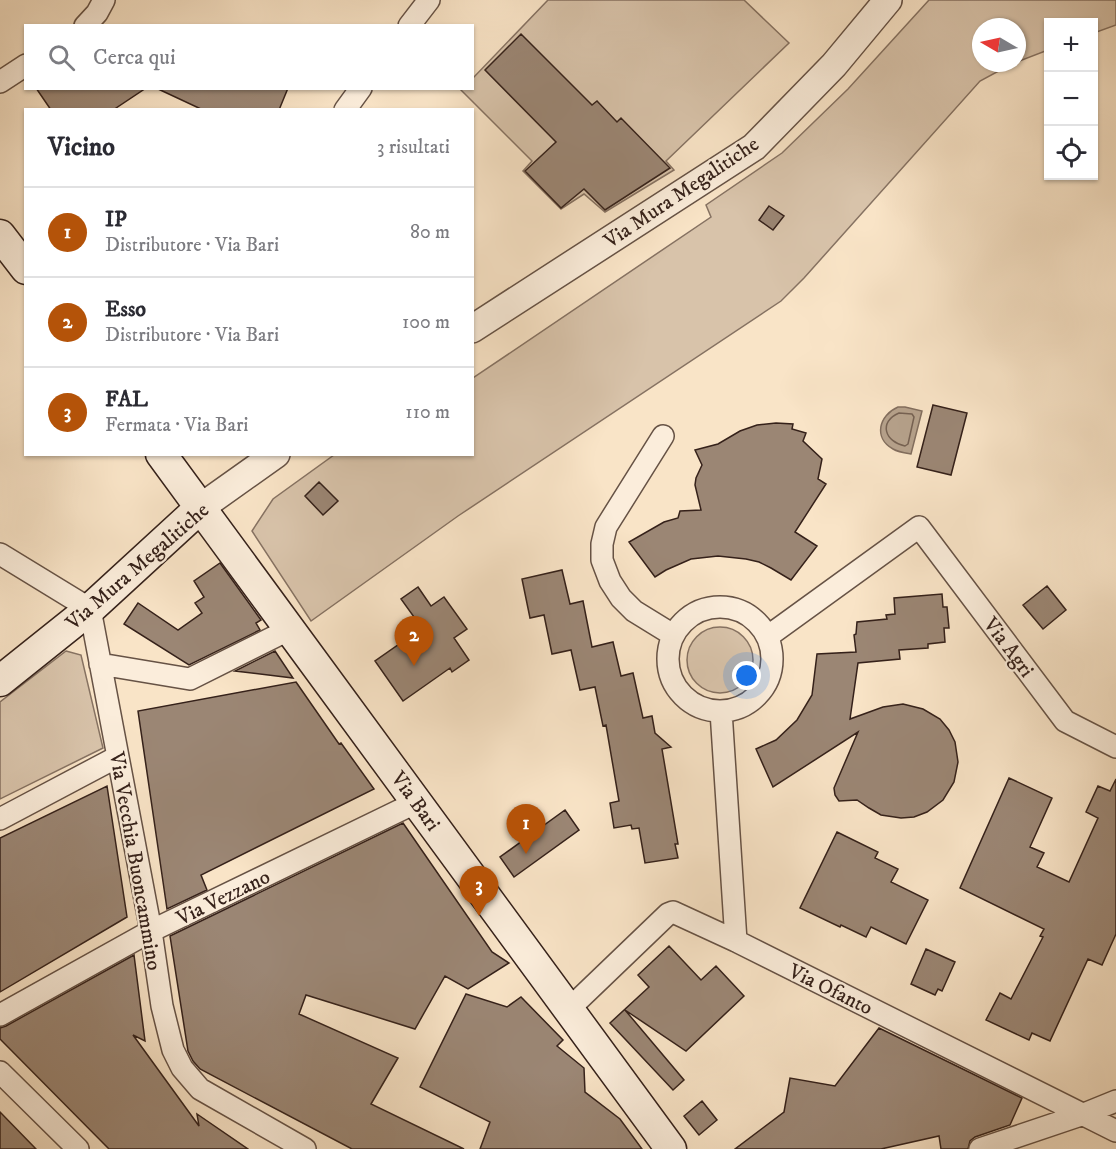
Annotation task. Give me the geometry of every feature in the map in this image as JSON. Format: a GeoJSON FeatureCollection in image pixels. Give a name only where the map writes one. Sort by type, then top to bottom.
{"type":"FeatureCollection","features":[{"type":"Feature","properties":{"kind":"main road"},"geometry":{"type":"LineString","coordinates":[[0,235],[24,267]]}},
{"type":"Feature","properties":{"kind":"main road","name":"Via Bari"},"geometry":{"type":"LineString","coordinates":[[162,456],[569,1009],[668,1148]]}},
{"type":"Feature","properties":{"kind":"main road","name":"Via Mura Megalitiche"},"geometry":{"type":"LineString","coordinates":[[0,681],[90,609],[201,508]]}},
{"type":"Feature","properties":{"kind":"street"},"geometry":{"type":"LineString","coordinates":[[87,24],[97,13],[104,0]]}},
{"type":"Feature","properties":{"kind":"street"},"geometry":{"type":"LineString","coordinates":[[411,24],[429,0]]}},
{"type":"Feature","properties":{"kind":"street","name":"Via Mura Megalitiche"},"geometry":{"type":"LineString","coordinates":[[474,328],[754,147],[834,65],[888,0]]}},
{"type":"Feature","properties":{"kind":"street"},"geometry":{"type":"LineString","coordinates":[[0,82],[24,66]]}},
{"type":"Feature","properties":{"kind":"street"},"geometry":{"type":"LineString","coordinates":[[346,108],[360,90]]}},
{"type":"Feature","properties":{"kind":"street"},"geometry":{"type":"LineString","coordinates":[[663,435],[606,527],[602,544],[602,560],[621,598],[634,611],[673,635]]}},
{"type":"Feature","properties":{"kind":"street","name":"Via Mura Megalitiche"},"geometry":{"type":"LineString","coordinates":[[201,508],[273,456]]}},
{"type":"Feature","properties":{"kind":"street","name":"Via Agri"},"geometry":{"type":"LineString","coordinates":[[767,637],[919,528],[1065,721],[1116,747]]}},
{"type":"Feature","properties":{"kind":"street"},"geometry":{"type":"LineString","coordinates":[[0,554],[90,609]]}},
{"type":"Feature","properties":{"kind":"street"},"geometry":{"type":"LineString","coordinates":[[712,607],[729,608],[744,613],[757,623],[767,637],[771,652],[771,668],[766,682],[757,695],[745,705],[730,710],[713,711],[697,706],[684,697],[674,684],[668,668],[668,651],[673,635],[683,622],[696,612],[712,607]]}},
{"type":"Feature","properties":{"kind":"street","name":"Via Vecchia Buoncammino"},"geometry":{"type":"LineString","coordinates":[[90,609],[151,931],[162,1006],[173,1050],[182,1068],[200,1089],[305,1149]]}},
{"type":"Feature","properties":{"kind":"street"},"geometry":{"type":"LineString","coordinates":[[100,664],[190,679],[290,629]]}},
{"type":"Feature","properties":{"kind":"street"},"geometry":{"type":"LineString","coordinates":[[721,711],[736,942]]}},
{"type":"Feature","properties":{"kind":"street"},"geometry":{"type":"LineString","coordinates":[[0,819],[117,757]]}},
{"type":"Feature","properties":{"kind":"street","name":"Via Vezzano"},"geometry":{"type":"LineString","coordinates":[[0,1015],[151,931],[417,802]]}},
{"type":"Feature","properties":{"kind":"street","name":"Via Ofanto"},"geometry":{"type":"LineString","coordinates":[[569,1009],[668,914],[678,913],[1116,1131]]}},
{"type":"Feature","properties":{"kind":"street"},"geometry":{"type":"LineString","coordinates":[[0,1072],[78,1149]]}},
{"type":"Feature","properties":{"kind":"street"},"geometry":{"type":"LineString","coordinates":[[980,1149],[1116,1101]]}},
{"type":"Feature","properties":{"kind":"shaded area"},"geometry":{"type":"Polygon","coordinates":[[[548,0],[744,0],[789,43],[666,161],[674,170],[605,212],[584,194],[561,209],[523,171],[532,161],[461,90],[474,90],[474,77],[548,0]]]}},
{"type":"Feature","properties":{"kind":"shaded area"},"geometry":{"type":"Polygon","coordinates":[[[929,0],[1116,0],[1116,25],[1098,32],[1098,18],[1044,18],[1044,52],[1026,59],[1026,18],[972,18],[972,72],[997,72],[980,81],[781,301],[458,516],[311,621],[252,531],[273,499],[333,456],[474,456],[474,377],[711,217],[706,205],[782,153],[848,89],[929,0]]]}},
{"type":"Feature","properties":{"kind":"shaded area"},"geometry":{"type":"Polygon","coordinates":[[[720,627],[733,630],[743,637],[750,647],[753,660],[750,673],[743,683],[733,690],[720,693],[707,690],[697,683],[690,673],[687,660],[690,647],[697,637],[707,630],[720,627]]]}},
{"type":"Feature","properties":{"kind":"shaded area"},"geometry":{"type":"Polygon","coordinates":[[[66,651],[81,655],[103,748],[0,799],[0,702],[66,651]]]}},
{"type":"Feature","properties":{"kind":"water"},"geometry":{"type":"Polygon","coordinates":[[[898,407],[922,411],[911,454],[893,449],[883,439],[881,433],[886,415],[898,407]]]}},
{"type":"Feature","properties":{"kind":"building"},"geometry":{"type":"Polygon","coordinates":[[[521,34],[592,105],[597,101],[617,122],[621,118],[670,168],[605,210],[584,189],[561,208],[525,171],[556,142],[485,70],[521,34]]]}},
{"type":"Feature","properties":{"kind":"building"},"geometry":{"type":"Polygon","coordinates":[[[37,90],[143,90],[116,108],[50,108],[37,90]]]}},
{"type":"Feature","properties":{"kind":"building"},"geometry":{"type":"Polygon","coordinates":[[[160,90],[287,90],[280,108],[199,108],[160,90]]]}},
{"type":"Feature","properties":{"kind":"building"},"geometry":{"type":"Polygon","coordinates":[[[769,206],[784,216],[773,230],[759,220],[769,206]]]}},
{"type":"Feature","properties":{"kind":"building"},"geometry":{"type":"Polygon","coordinates":[[[933,405],[967,413],[951,475],[917,467],[933,405]]]}},
{"type":"Feature","properties":{"kind":"building"},"geometry":{"type":"Polygon","coordinates":[[[793,424],[792,429],[806,433],[803,441],[822,459],[818,479],[826,484],[795,532],[817,546],[791,580],[759,562],[718,556],[691,559],[655,577],[629,542],[664,522],[678,518],[680,511],[701,510],[695,485],[702,465],[695,450],[718,444],[740,431],[757,425],[793,424]]]}},
{"type":"Feature","properties":{"kind":"building"},"geometry":{"type":"Polygon","coordinates":[[[319,482],[338,501],[323,515],[305,496],[319,482]]]}},
{"type":"Feature","properties":{"kind":"building"},"geometry":{"type":"Polygon","coordinates":[[[220,563],[261,620],[256,623],[260,630],[189,665],[124,624],[138,603],[178,630],[202,613],[195,603],[204,597],[194,581],[220,563]]]}},
{"type":"Feature","properties":{"kind":"building"},"geometry":{"type":"Polygon","coordinates":[[[562,570],[570,604],[583,601],[592,647],[613,642],[621,676],[633,673],[643,718],[652,716],[655,733],[671,747],[662,749],[678,844],[675,844],[678,858],[645,863],[639,828],[632,829],[631,825],[614,828],[610,803],[619,801],[606,725],[603,726],[595,687],[580,690],[571,650],[552,654],[544,615],[530,618],[522,579],[562,570]]]}},
{"type":"Feature","properties":{"kind":"building"},"geometry":{"type":"Polygon","coordinates":[[[1047,586],[1066,610],[1043,629],[1023,605],[1047,586]]]}},
{"type":"Feature","properties":{"kind":"building"},"geometry":{"type":"Polygon","coordinates":[[[418,587],[431,606],[444,597],[467,629],[454,638],[469,660],[452,672],[450,668],[403,701],[375,661],[422,628],[401,599],[418,587]]]}},
{"type":"Feature","properties":{"kind":"building"},"geometry":{"type":"Polygon","coordinates":[[[942,594],[943,607],[947,607],[949,628],[944,628],[945,642],[928,644],[928,648],[899,650],[900,659],[858,663],[850,719],[883,707],[903,704],[923,709],[940,719],[955,742],[958,762],[954,782],[943,800],[927,812],[914,817],[901,818],[881,815],[857,800],[839,801],[834,788],[858,732],[773,787],[756,749],[776,740],[797,720],[812,695],[817,654],[856,652],[854,635],[857,622],[887,619],[886,615],[895,614],[894,598],[942,594]]]}},
{"type":"Feature","properties":{"kind":"building"},"geometry":{"type":"Polygon","coordinates":[[[275,651],[293,678],[235,671],[275,651]]]}},
{"type":"Feature","properties":{"kind":"building"},"geometry":{"type":"Polygon","coordinates":[[[296,682],[374,789],[201,875],[207,890],[167,909],[138,711],[296,682]]]}},
{"type":"Feature","properties":{"kind":"building"},"geometry":{"type":"Polygon","coordinates":[[[1009,778],[1052,798],[1030,847],[1044,853],[1037,867],[1069,882],[1098,818],[1086,812],[1098,786],[1110,791],[1116,779],[1116,934],[1102,965],[1088,959],[1050,1041],[1032,1033],[1029,1040],[986,1020],[1000,993],[1011,999],[1043,937],[1040,936],[1044,929],[960,888],[1009,778]]]}},
{"type":"Feature","properties":{"kind":"building"},"geometry":{"type":"Polygon","coordinates":[[[107,786],[127,917],[0,992],[0,838],[107,786]]]}},
{"type":"Feature","properties":{"kind":"building"},"geometry":{"type":"Polygon","coordinates":[[[565,810],[579,830],[514,877],[500,857],[565,810]]]}},
{"type":"Feature","properties":{"kind":"building"},"geometry":{"type":"Polygon","coordinates":[[[403,823],[492,952],[509,963],[468,989],[445,976],[415,1029],[306,995],[299,1014],[398,1058],[371,1104],[464,1149],[352,1149],[200,1069],[188,1051],[170,936],[403,823]]]}},
{"type":"Feature","properties":{"kind":"building"},"geometry":{"type":"Polygon","coordinates":[[[837,832],[878,852],[875,858],[898,869],[891,882],[928,900],[906,944],[871,927],[866,937],[800,908],[837,832]]]}},
{"type":"Feature","properties":{"kind":"building"},"geometry":{"type":"Polygon","coordinates":[[[669,946],[701,980],[716,966],[744,996],[686,1051],[625,1010],[684,1080],[673,1090],[610,1023],[649,987],[638,975],[669,946]]]}},
{"type":"Feature","properties":{"kind":"building"},"geometry":{"type":"Polygon","coordinates":[[[926,949],[955,962],[942,991],[938,989],[935,995],[911,984],[926,949]]]}},
{"type":"Feature","properties":{"kind":"building"},"geometry":{"type":"Polygon","coordinates":[[[134,955],[145,1041],[133,1035],[199,1126],[197,1114],[248,1149],[109,1149],[0,1039],[0,1028],[134,955]]]}},
{"type":"Feature","properties":{"kind":"building"},"geometry":{"type":"Polygon","coordinates":[[[466,994],[507,1007],[521,997],[563,1040],[557,1046],[584,1068],[585,1092],[620,1119],[642,1149],[480,1149],[490,1122],[420,1087],[466,994]]]}},
{"type":"Feature","properties":{"kind":"building"},"geometry":{"type":"Polygon","coordinates":[[[879,1028],[1022,1098],[1010,1125],[975,1137],[970,1141],[968,1149],[941,1149],[939,1136],[881,1149],[735,1149],[784,1112],[790,1078],[835,1086],[879,1028]]]}},
{"type":"Feature","properties":{"kind":"building"},"geometry":{"type":"Polygon","coordinates":[[[702,1101],[717,1120],[699,1135],[684,1116],[702,1101]]]}},
{"type":"Feature","properties":{"kind":"building"},"geometry":{"type":"Polygon","coordinates":[[[0,1112],[36,1149],[0,1149],[0,1112]]]}},
{"type":"Feature","properties":{"kind":"place","name":"Esso"},"geometry":{"type":"Point","coordinates":[414,666]}},
{"type":"Feature","properties":{"kind":"place","name":"IP"},"geometry":{"type":"Point","coordinates":[526,854]}},
{"type":"Feature","properties":{"kind":"place","name":"FAL"},"geometry":{"type":"Point","coordinates":[479,916]}}]}
